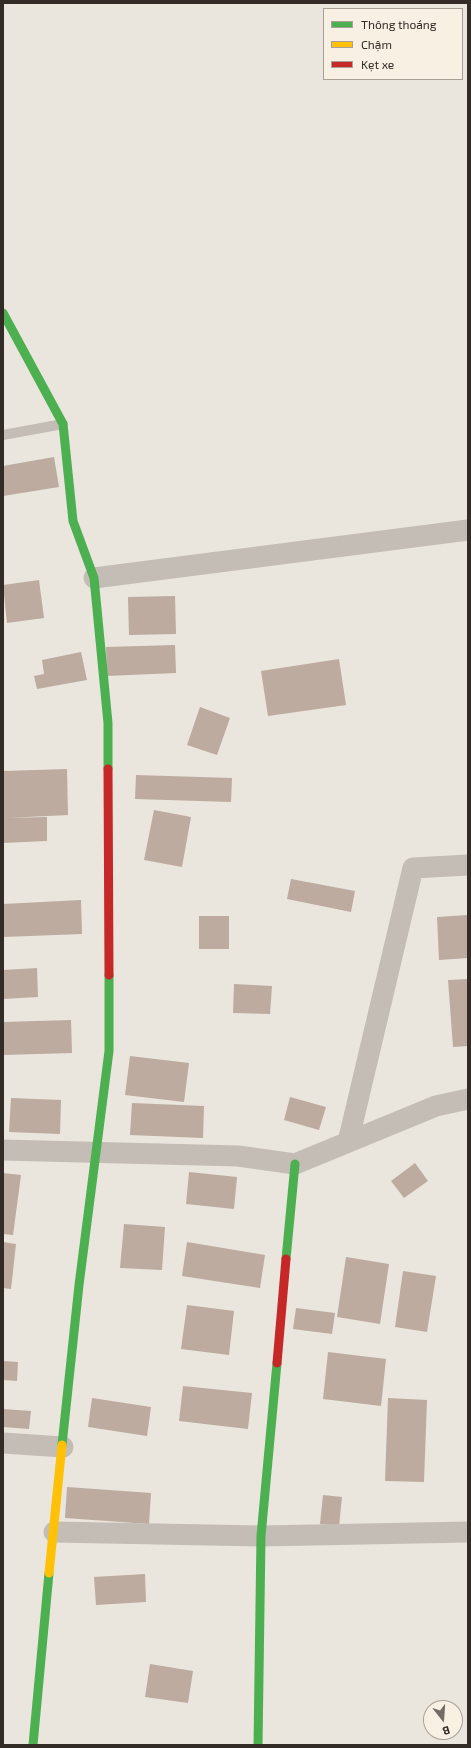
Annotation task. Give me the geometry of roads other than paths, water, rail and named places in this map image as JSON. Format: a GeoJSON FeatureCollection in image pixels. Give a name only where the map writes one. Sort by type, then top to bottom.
{"type":"FeatureCollection","features":[{"type":"Feature","properties":{"kind":"street"},"geometry":{"type":"LineString","coordinates":[[3,313],[63,424],[73,521],[94,578],[108,723],[108,1051],[97,1152],[79,1285],[33,1745]]}},
{"type":"Feature","properties":{"kind":"street"},"geometry":{"type":"LineString","coordinates":[[94,578],[468,530]]}},
{"type":"Feature","properties":{"kind":"street"},"geometry":{"type":"LineString","coordinates":[[348,1142],[413,868],[468,865]]}},
{"type":"Feature","properties":{"kind":"street"},"geometry":{"type":"LineString","coordinates":[[3,1150],[238,1156],[295,1164],[436,1106],[468,1099]]}},
{"type":"Feature","properties":{"kind":"street"},"geometry":{"type":"LineString","coordinates":[[258,1745],[261,1536],[295,1164]]}},
{"type":"Feature","properties":{"kind":"street"},"geometry":{"type":"LineString","coordinates":[[3,1443],[63,1447]]}},
{"type":"Feature","properties":{"kind":"street"},"geometry":{"type":"LineString","coordinates":[[54,1532],[261,1536],[468,1532]]}},
{"type":"Feature","properties":{"kind":"lane"},"geometry":{"type":"LineString","coordinates":[[3,435],[63,424]]}}]}
